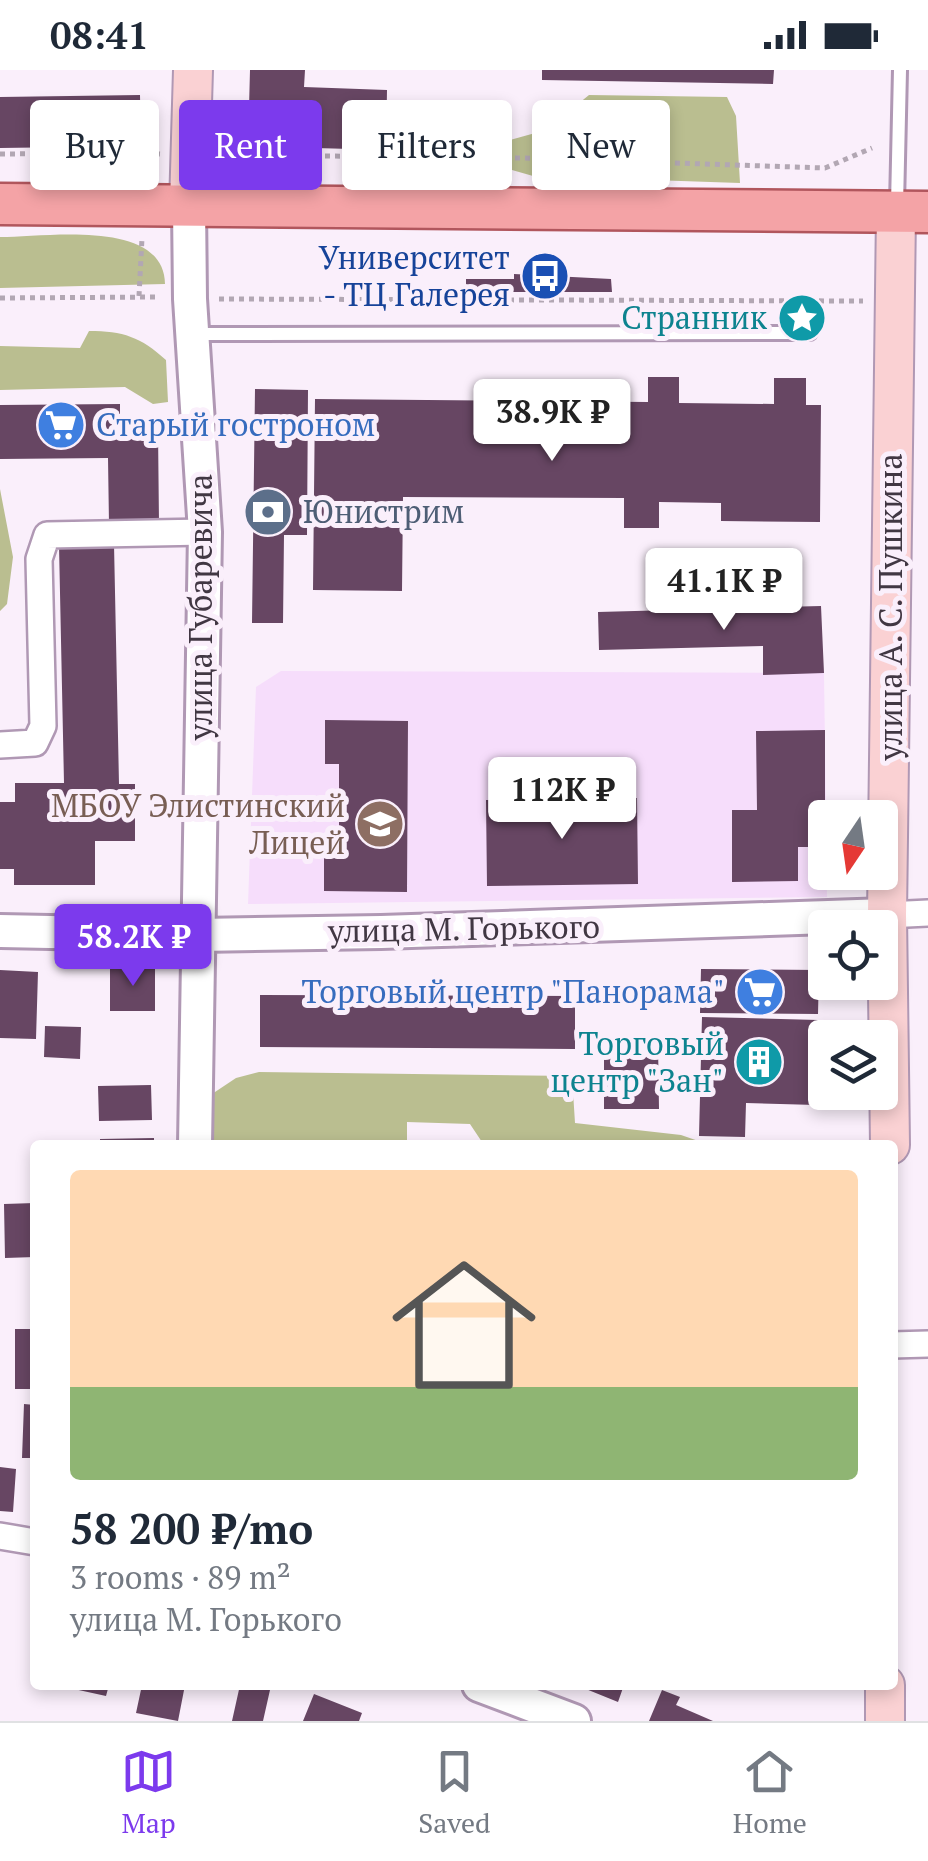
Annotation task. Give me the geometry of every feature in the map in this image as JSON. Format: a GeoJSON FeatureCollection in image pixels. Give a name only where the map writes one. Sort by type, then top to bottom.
{"type":"FeatureCollection","features":[{"type":"Feature","properties":{"kind":"main road","name":"улица Губаревича"},"geometry":{"type":"LineString","coordinates":[[189,206],[193,70]]}},
{"type":"Feature","properties":{"kind":"main road"},"geometry":{"type":"LineString","coordinates":[[0,204],[912,212]]}},
{"type":"Feature","properties":{"kind":"main road","name":"улица А. С. Пушкина"},"geometry":{"type":"LineString","coordinates":[[887,910],[912,212]]}},
{"type":"Feature","properties":{"kind":"main road","name":"улица А. С. Пушкина"},"geometry":{"type":"LineString","coordinates":[[888,1000],[890,1140]]}},
{"type":"Feature","properties":{"kind":"main road"},"geometry":{"type":"LineString","coordinates":[[885,1721],[886,1690]]}},
{"type":"Feature","properties":{"kind":"street","name":"улица Губаревича"},"geometry":{"type":"LineString","coordinates":[[189,206],[192,334],[205,532],[196,1140]]}},
{"type":"Feature","properties":{"kind":"street"},"geometry":{"type":"LineString","coordinates":[[0,745],[35,743],[43,726],[39,560],[47,535],[205,532]]}},
{"type":"Feature","properties":{"kind":"street","name":"улица М. Горького"},"geometry":{"type":"LineString","coordinates":[[898,915],[928,914]]}},
{"type":"Feature","properties":{"kind":"street","name":"улица М. Горького"},"geometry":{"type":"LineString","coordinates":[[0,931],[199,935],[808,921]]}},
{"type":"Feature","properties":{"kind":"street"},"geometry":{"type":"LineString","coordinates":[[898,1345],[928,1344]]}},
{"type":"Feature","properties":{"kind":"street"},"geometry":{"type":"LineString","coordinates":[[0,1536],[30,1541]]}},
{"type":"Feature","properties":{"kind":"street"},"geometry":{"type":"LineString","coordinates":[[491,1690],[574,1721]]}},
{"type":"Feature","properties":{"kind":"lane","name":"улица А. С. Пушкина"},"geometry":{"type":"LineString","coordinates":[[900,70],[912,212]]}},
{"type":"Feature","properties":{"kind":"lane"},"geometry":{"type":"LineString","coordinates":[[192,334],[810,333]]}},
{"type":"Feature","properties":{"kind":"path"},"geometry":{"type":"LineString","coordinates":[[322,156],[825,168],[872,148]]}},
{"type":"Feature","properties":{"kind":"path"},"geometry":{"type":"LineString","coordinates":[[0,154],[30,154]]}},
{"type":"Feature","properties":{"kind":"path"},"geometry":{"type":"LineString","coordinates":[[139,296],[142,230]]}},
{"type":"Feature","properties":{"kind":"path"},"geometry":{"type":"LineString","coordinates":[[206,300],[461,296],[866,301]]}},
{"type":"Feature","properties":{"kind":"path"},"geometry":{"type":"LineString","coordinates":[[0,298],[172,298]]}},
{"type":"Feature","properties":{"kind":"shaded area"},"geometry":{"type":"Polygon","coordinates":[[[281,671],[824,673],[826,800],[808,800],[808,890],[827,890],[827,897],[248,904],[256,687],[281,671]]]}},
{"type":"Feature","properties":{"kind":"green space"},"geometry":{"type":"Polygon","coordinates":[[[589,95],[727,97],[736,116],[740,183],[670,181],[670,100],[583,100],[589,95]]]}},
{"type":"Feature","properties":{"kind":"green space"},"geometry":{"type":"Polygon","coordinates":[[[532,134],[532,176],[512,170],[512,139],[532,134]]]}},
{"type":"Feature","properties":{"kind":"green space"},"geometry":{"type":"Polygon","coordinates":[[[72,234],[124,240],[145,249],[160,263],[165,284],[0,288],[0,237],[72,234]]]}},
{"type":"Feature","properties":{"kind":"green space"},"geometry":{"type":"Polygon","coordinates":[[[89,331],[131,337],[166,360],[168,402],[153,404],[125,387],[0,390],[0,346],[80,348],[89,331]]]}},
{"type":"Feature","properties":{"kind":"green space"},"geometry":{"type":"Polygon","coordinates":[[[0,489],[13,557],[7,604],[0,611],[0,489]]]}},
{"type":"Feature","properties":{"kind":"green space"},"geometry":{"type":"Polygon","coordinates":[[[259,1072],[572,1076],[575,1123],[696,1140],[481,1140],[470,1124],[407,1122],[407,1140],[213,1140],[212,1094],[236,1078],[259,1072]]]}},
{"type":"Feature","properties":{"kind":"building"},"geometry":{"type":"Polygon","coordinates":[[[250,70],[305,70],[304,87],[387,90],[387,100],[342,100],[342,149],[322,148],[322,100],[249,100],[250,70]]]}},
{"type":"Feature","properties":{"kind":"building"},"geometry":{"type":"Polygon","coordinates":[[[542,70],[774,70],[773,84],[542,80],[542,70]]]}},
{"type":"Feature","properties":{"kind":"building"},"geometry":{"type":"Polygon","coordinates":[[[140,95],[140,100],[30,100],[30,148],[0,148],[0,97],[140,95]]]}},
{"type":"Feature","properties":{"kind":"building"},"geometry":{"type":"Polygon","coordinates":[[[514,274],[611,279],[612,292],[466,292],[466,279],[514,279],[514,274]]]}},
{"type":"Feature","properties":{"kind":"building"},"geometry":{"type":"Polygon","coordinates":[[[648,377],[679,377],[679,403],[774,404],[774,378],[806,378],[806,405],[821,405],[820,522],[721,521],[721,503],[659,502],[659,528],[624,528],[624,498],[403,497],[402,591],[313,590],[315,399],[648,402],[648,377]]]}},
{"type":"Feature","properties":{"kind":"building"},"geometry":{"type":"Polygon","coordinates":[[[255,389],[308,390],[307,535],[284,535],[283,623],[252,623],[255,389]]]}},
{"type":"Feature","properties":{"kind":"building"},"geometry":{"type":"Polygon","coordinates":[[[120,404],[120,431],[158,430],[159,524],[109,524],[108,458],[0,459],[0,405],[120,404]]]}},
{"type":"Feature","properties":{"kind":"building"},"geometry":{"type":"Polygon","coordinates":[[[114,544],[119,784],[135,784],[135,841],[95,841],[95,885],[14,885],[14,869],[0,869],[0,802],[15,802],[15,783],[64,783],[59,545],[114,544]]]}},
{"type":"Feature","properties":{"kind":"building"},"geometry":{"type":"Polygon","coordinates":[[[821,606],[824,673],[763,675],[763,646],[599,650],[598,612],[821,606]]]}},
{"type":"Feature","properties":{"kind":"building"},"geometry":{"type":"Polygon","coordinates":[[[325,720],[408,721],[407,892],[324,891],[324,847],[339,847],[339,764],[325,764],[325,720]]]}},
{"type":"Feature","properties":{"kind":"building"},"geometry":{"type":"Polygon","coordinates":[[[825,730],[825,800],[808,800],[808,847],[798,847],[798,881],[732,882],[732,810],[757,810],[756,731],[825,730]]]}},
{"type":"Feature","properties":{"kind":"building"},"geometry":{"type":"Polygon","coordinates":[[[637,798],[638,884],[487,886],[486,800],[637,798]]]}},
{"type":"Feature","properties":{"kind":"building"},"geometry":{"type":"Polygon","coordinates":[[[110,967],[155,967],[155,1011],[110,1011],[110,967]]]}},
{"type":"Feature","properties":{"kind":"building","name":"Торговый центр \"Панорама\""},"geometry":{"type":"Polygon","coordinates":[[[701,969],[808,970],[808,1000],[818,1000],[818,1014],[700,1013],[701,969]]]}},
{"type":"Feature","properties":{"kind":"building"},"geometry":{"type":"Polygon","coordinates":[[[0,970],[38,972],[36,1039],[0,1038],[0,970]]]}},
{"type":"Feature","properties":{"kind":"building"},"geometry":{"type":"Polygon","coordinates":[[[260,995],[575,996],[575,1049],[260,1047],[260,995]]]}},
{"type":"Feature","properties":{"kind":"building","name":"Торговый центр \"Зан\""},"geometry":{"type":"Polygon","coordinates":[[[702,1017],[818,1020],[808,1020],[808,1105],[746,1103],[745,1137],[699,1136],[702,1017]]]}},
{"type":"Feature","properties":{"kind":"building"},"geometry":{"type":"Polygon","coordinates":[[[45,1026],[81,1027],[80,1059],[44,1057],[45,1026]]]}},
{"type":"Feature","properties":{"kind":"building"},"geometry":{"type":"Polygon","coordinates":[[[658,1043],[659,1109],[604,1109],[604,1044],[658,1043]]]}},
{"type":"Feature","properties":{"kind":"building"},"geometry":{"type":"Polygon","coordinates":[[[151,1085],[152,1120],[99,1121],[98,1086],[151,1085]]]}},
{"type":"Feature","properties":{"kind":"building"},"geometry":{"type":"Polygon","coordinates":[[[154,1138],[154,1140],[100,1140],[154,1138]]]}},
{"type":"Feature","properties":{"kind":"building"},"geometry":{"type":"Polygon","coordinates":[[[30,1203],[30,1257],[5,1258],[4,1204],[30,1203]]]}},
{"type":"Feature","properties":{"kind":"building"},"geometry":{"type":"Polygon","coordinates":[[[15,1329],[30,1329],[30,1389],[15,1389],[15,1329]]]}},
{"type":"Feature","properties":{"kind":"building"},"geometry":{"type":"Polygon","coordinates":[[[24,1404],[30,1405],[30,1458],[22,1458],[24,1404]]]}},
{"type":"Feature","properties":{"kind":"building"},"geometry":{"type":"Polygon","coordinates":[[[0,1467],[16,1469],[13,1512],[0,1511],[0,1467]]]}},
{"type":"Feature","properties":{"kind":"building"},"geometry":{"type":"Polygon","coordinates":[[[79,1690],[108,1690],[106,1696],[79,1690]]]}},
{"type":"Feature","properties":{"kind":"building"},"geometry":{"type":"Polygon","coordinates":[[[141,1690],[184,1690],[178,1721],[136,1713],[141,1690]]]}},
{"type":"Feature","properties":{"kind":"building"},"geometry":{"type":"Polygon","coordinates":[[[239,1690],[270,1690],[263,1721],[232,1721],[239,1690]]]}},
{"type":"Feature","properties":{"kind":"building"},"geometry":{"type":"Polygon","coordinates":[[[588,1690],[622,1690],[618,1702],[588,1690]]]}},
{"type":"Feature","properties":{"kind":"building"},"geometry":{"type":"Polygon","coordinates":[[[662,1690],[680,1697],[676,1705],[713,1721],[649,1721],[662,1690]]]}},
{"type":"Feature","properties":{"kind":"building"},"geometry":{"type":"Polygon","coordinates":[[[314,1694],[362,1713],[359,1721],[303,1721],[314,1694]]]}},
{"type":"Feature","properties":{"kind":"place","name":"Университет - ТЦ Галерея"},"geometry":{"type":"Point","coordinates":[545,276]}},
{"type":"Feature","properties":{"kind":"place","name":"Странник"},"geometry":{"type":"Point","coordinates":[802,318]}},
{"type":"Feature","properties":{"kind":"place","name":"Старый гостроном"},"geometry":{"type":"Point","coordinates":[61,425]}},
{"type":"Feature","properties":{"kind":"place","name":"Юнистрим"},"geometry":{"type":"Point","coordinates":[268,512]}},
{"type":"Feature","properties":{"kind":"place","name":"МБОУ Элистинский Лицей"},"geometry":{"type":"Point","coordinates":[380,824]}},
{"type":"Feature","properties":{"kind":"place","name":"Торговый центр \"Панорама\""},"geometry":{"type":"Point","coordinates":[760,992]}},
{"type":"Feature","properties":{"kind":"place","name":"Торговый центр \"Зан\""},"geometry":{"type":"Point","coordinates":[759,1062]}}]}
